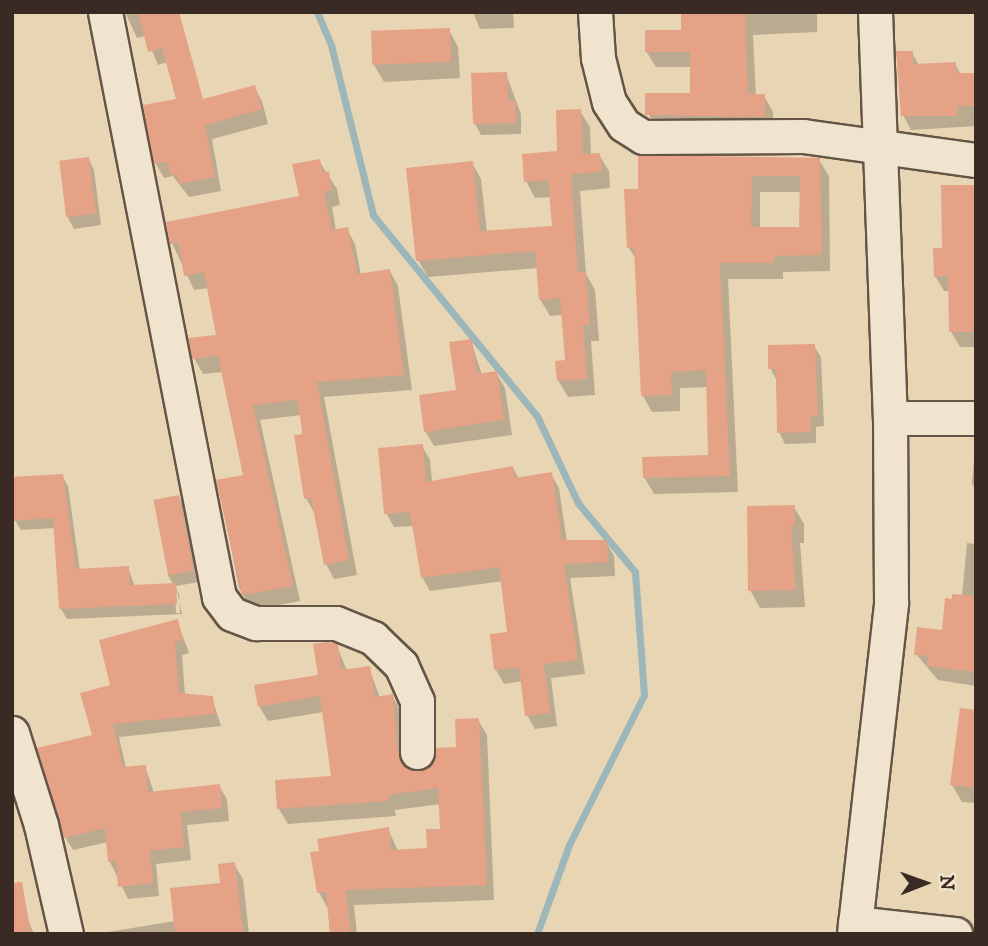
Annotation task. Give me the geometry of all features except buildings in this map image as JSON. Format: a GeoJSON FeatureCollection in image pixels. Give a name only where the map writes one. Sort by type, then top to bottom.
{"type":"FeatureCollection","features":[{"type":"Feature","properties":{"kind":"street"},"geometry":{"type":"LineString","coordinates":[[105,12],[219,597],[232,614],[256,623],[336,623],[373,638],[401,665],[416,701],[417,752]]}},
{"type":"Feature","properties":{"kind":"street"},"geometry":{"type":"LineString","coordinates":[[595,12],[598,58],[609,102],[624,125],[643,136],[803,136],[976,160]]}},
{"type":"Feature","properties":{"kind":"street"},"geometry":{"type":"LineString","coordinates":[[875,12],[890,418],[891,602],[854,929],[955,934]]}},
{"type":"Feature","properties":{"kind":"street"},"geometry":{"type":"LineString","coordinates":[[890,418],[976,418]]}},
{"type":"Feature","properties":{"kind":"street"},"geometry":{"type":"LineString","coordinates":[[12,733],[41,825],[66,934]]}},
{"type":"Feature","properties":{"kind":"waterway"},"geometry":{"type":"LineString","coordinates":[[317,12],[331,45],[373,215],[537,416],[578,503],[635,572],[644,695],[569,845],[537,934]]}}]}
